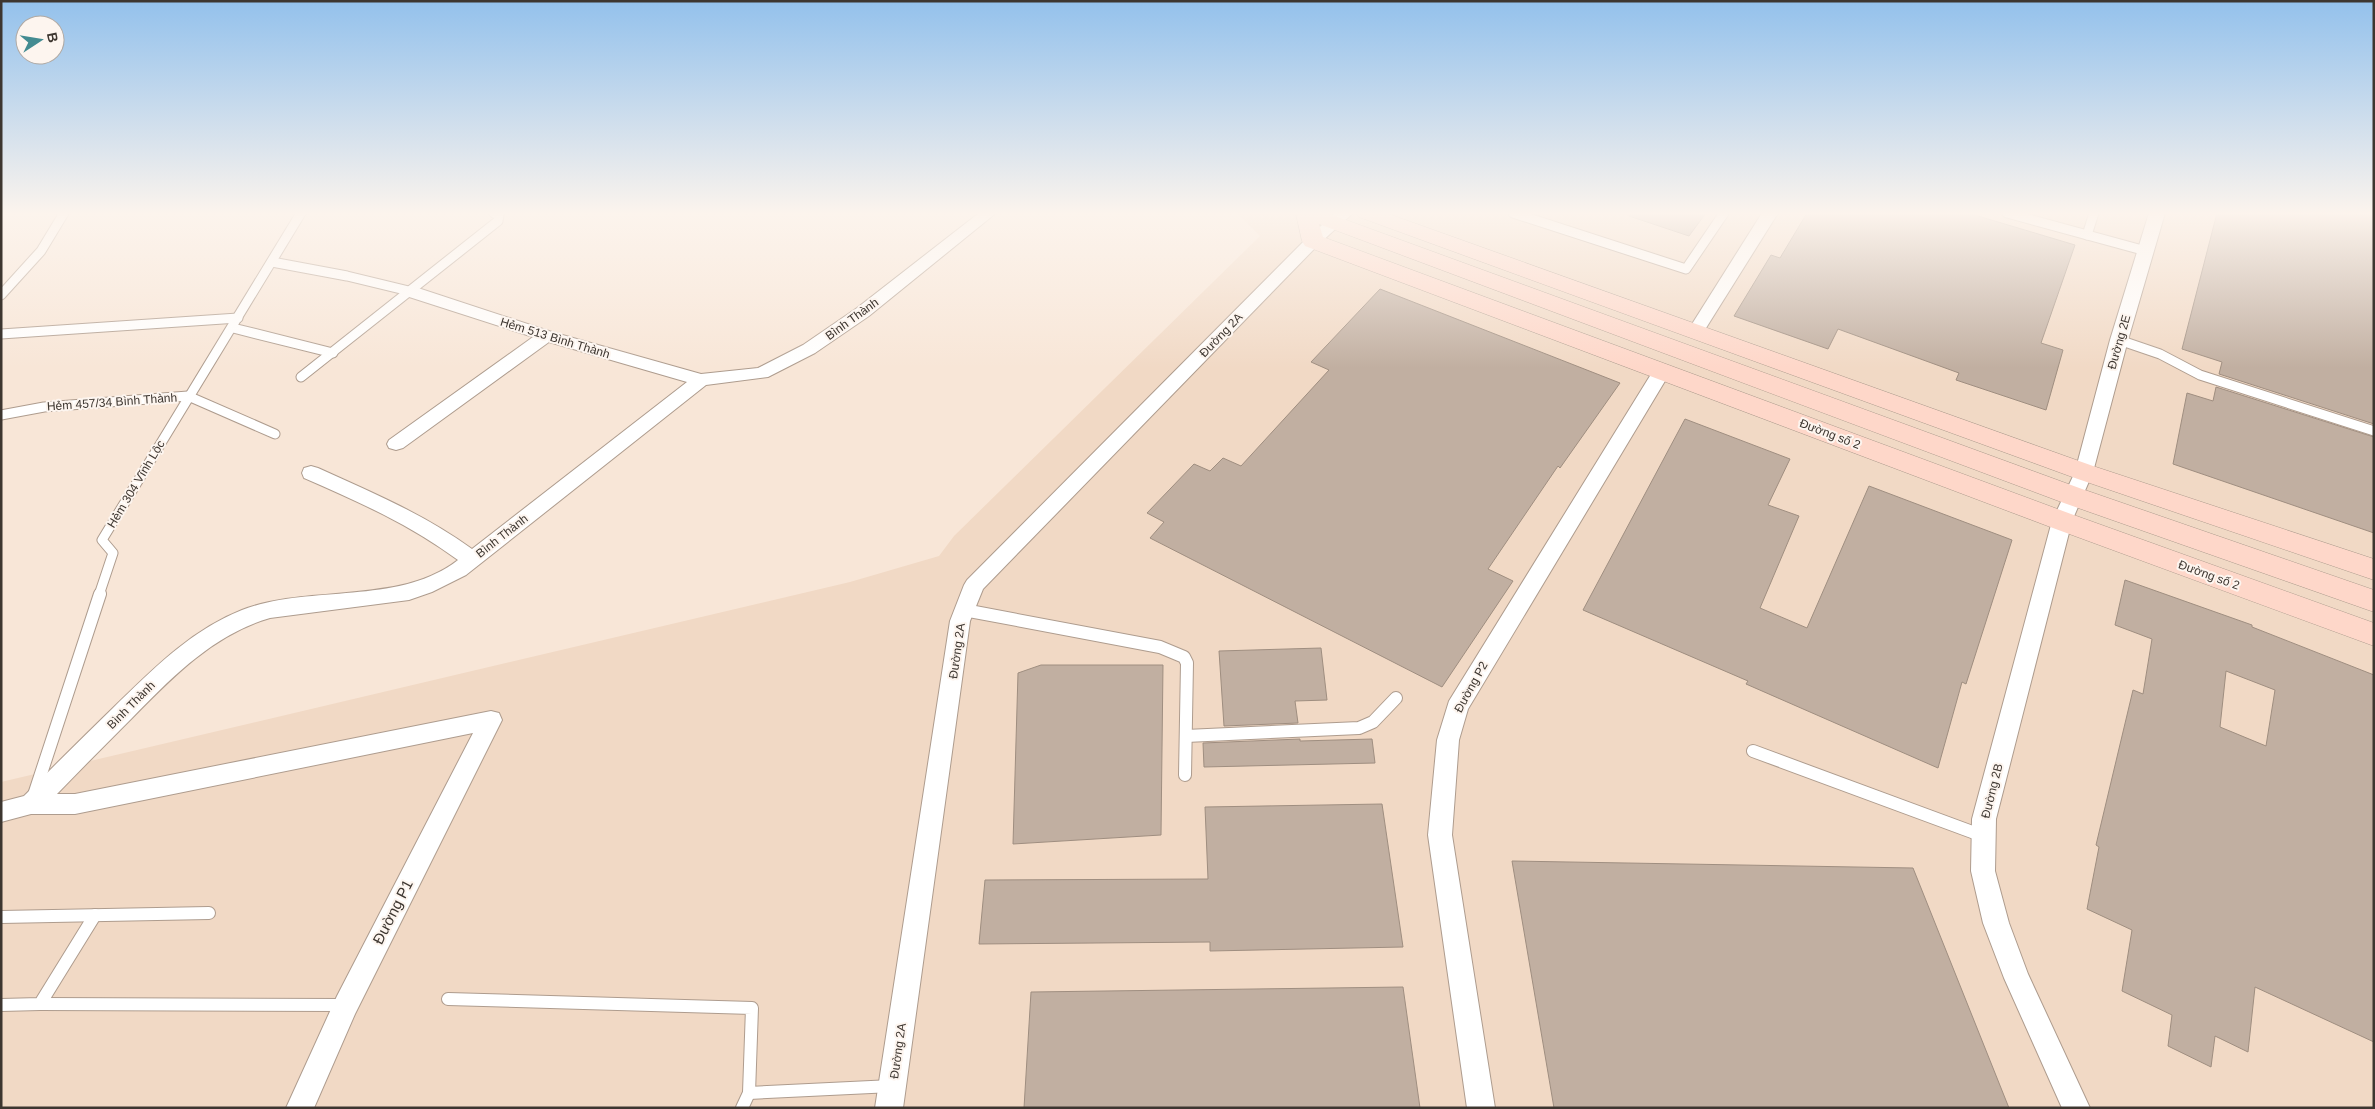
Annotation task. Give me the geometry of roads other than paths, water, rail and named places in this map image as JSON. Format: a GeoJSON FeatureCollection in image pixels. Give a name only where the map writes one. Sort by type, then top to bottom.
{"type":"FeatureCollection","features":[{"type":"Feature","properties":{"kind":"main road","name":"Đường số 2"},"geometry":{"type":"LineString","coordinates":[[1377,265],[2062,521],[2374,635]]}},
{"type":"Feature","properties":{"kind":"main road","name":"Đường số 2"},"geometry":{"type":"LineString","coordinates":[[1446,265],[2074,496],[2374,601]]}},
{"type":"Feature","properties":{"kind":"main road"},"geometry":{"type":"LineString","coordinates":[[1509,265],[2084,472],[2374,570]]}},
{"type":"Feature","properties":{"kind":"street","name":"Bình Thành"},"geometry":{"type":"LineString","coordinates":[[1,812],[31,804],[166,670],[214,633],[249,616],[270,610],[339,600],[392,595],[425,587],[459,570],[702,380],[762,373],[809,350],[863,312],[923,265]]}},
{"type":"Feature","properties":{"kind":"street","name":"Đường 2A"},"geometry":{"type":"LineString","coordinates":[[891,1097],[960,621],[974,584],[1036,524],[1290,265]]}},
{"type":"Feature","properties":{"kind":"street"},"geometry":{"type":"LineString","coordinates":[[1695,332],[1737,265]]}},
{"type":"Feature","properties":{"kind":"street","name":"Đường 2E"},"geometry":{"type":"LineString","coordinates":[[2074,496],[2084,472],[2119,340],[2142,265]]}},
{"type":"Feature","properties":{"kind":"street","name":"Hẻm 513 Bình Thành"},"geometry":{"type":"LineString","coordinates":[[409,291],[546,336],[702,380]]}},
{"type":"Feature","properties":{"kind":"street"},"geometry":{"type":"LineString","coordinates":[[396,444],[546,336]]}},
{"type":"Feature","properties":{"kind":"street","name":"Đường P2"},"geometry":{"type":"LineString","coordinates":[[1481,1108],[1440,835],[1448,740],[1457,707],[1662,371]]}},
{"type":"Feature","properties":{"kind":"street"},"geometry":{"type":"LineString","coordinates":[[311,473],[395,510],[435,533],[472,560]]}},
{"type":"Feature","properties":{"kind":"street","name":"Đường 2B"},"geometry":{"type":"LineString","coordinates":[[2074,496],[2062,521],[1984,819],[1983,870],[1996,923],[2017,978],[2076,1108]]}},
{"type":"Feature","properties":{"kind":"street","name":"Đường P1"},"geometry":{"type":"LineString","coordinates":[[31,804],[75,804],[491,720],[346,1005],[300,1108]]}},
{"type":"Feature","properties":{"kind":"lane"},"geometry":{"type":"LineString","coordinates":[[1,295],[28,265]]}},
{"type":"Feature","properties":{"kind":"lane","name":"Hẻm 304 Vĩnh Lộc"},"geometry":{"type":"LineString","coordinates":[[31,804],[113,553],[102,540],[188,396],[233,328],[270,265]]}},
{"type":"Feature","properties":{"kind":"lane"},"geometry":{"type":"LineString","coordinates":[[287,265],[409,291]]}},
{"type":"Feature","properties":{"kind":"lane"},"geometry":{"type":"LineString","coordinates":[[301,377],[442,265]]}},
{"type":"Feature","properties":{"kind":"lane"},"geometry":{"type":"LineString","coordinates":[[1673,265],[1686,269],[1689,265]]}},
{"type":"Feature","properties":{"kind":"lane"},"geometry":{"type":"LineString","coordinates":[[1,334],[238,318]]}},
{"type":"Feature","properties":{"kind":"lane"},"geometry":{"type":"LineString","coordinates":[[233,328],[333,353]]}},
{"type":"Feature","properties":{"kind":"lane"},"geometry":{"type":"LineString","coordinates":[[2119,340],[2160,354],[2200,375],[2374,431]]}},
{"type":"Feature","properties":{"kind":"lane","name":"Hẻm 457/34 Bình Thành"},"geometry":{"type":"LineString","coordinates":[[1,415],[44,407],[188,396],[275,434]]}},
{"type":"Feature","properties":{"kind":"lane"},"geometry":{"type":"LineString","coordinates":[[964,610],[1160,647],[1180,654],[1187,663],[1185,775]]}},
{"type":"Feature","properties":{"kind":"lane"},"geometry":{"type":"LineString","coordinates":[[1186,736],[1359,728],[1373,722],[1396,698]]}},
{"type":"Feature","properties":{"kind":"lane"},"geometry":{"type":"LineString","coordinates":[[1753,751],[1984,836]]}},
{"type":"Feature","properties":{"kind":"lane"},"geometry":{"type":"LineString","coordinates":[[1,917],[209,913]]}},
{"type":"Feature","properties":{"kind":"lane"},"geometry":{"type":"LineString","coordinates":[[40,1004],[95,915]]}},
{"type":"Feature","properties":{"kind":"lane"},"geometry":{"type":"LineString","coordinates":[[448,999],[752,1008],[749,1093],[742,1108]]}},
{"type":"Feature","properties":{"kind":"lane"},"geometry":{"type":"LineString","coordinates":[[1,1005],[346,1005]]}},
{"type":"Feature","properties":{"kind":"lane"},"geometry":{"type":"LineString","coordinates":[[749,1093],[891,1097]]}}]}
